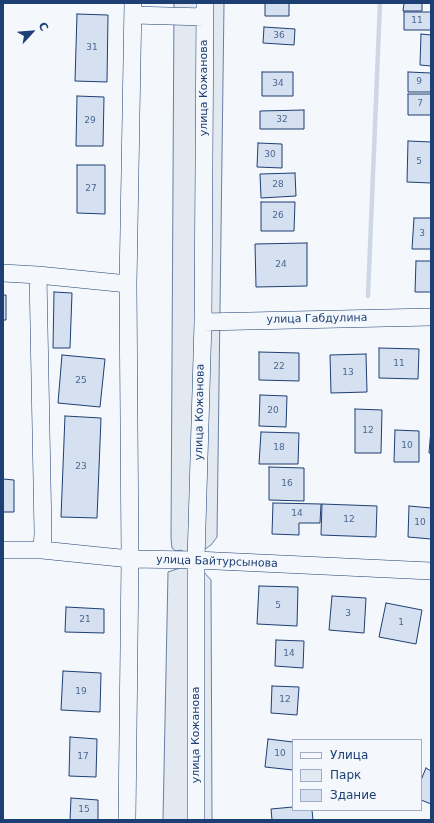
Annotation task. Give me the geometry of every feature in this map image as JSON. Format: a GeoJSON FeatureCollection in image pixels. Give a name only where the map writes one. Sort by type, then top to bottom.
{"type":"FeatureCollection","features":[{"type":"Feature","properties":{"kind":"street"},"geometry":{"type":"LineString","coordinates":[[127,820],[130,559],[128,284],[133,9],[205,10]]}},
{"type":"Feature","properties":{"kind":"street","name":"улица Кожанова"},"geometry":{"type":"LineString","coordinates":[[196,820],[196,560],[202,322],[205,10]]}},
{"type":"Feature","properties":{"kind":"street"},"geometry":{"type":"LineString","coordinates":[[3,273],[128,284]]}},
{"type":"Feature","properties":{"kind":"street"},"geometry":{"type":"LineString","coordinates":[[38,275],[43,525],[42,550]]}},
{"type":"Feature","properties":{"kind":"street","name":"улица Габдулина"},"geometry":{"type":"LineString","coordinates":[[202,322],[431,317]]}},
{"type":"Feature","properties":{"kind":"street","name":"улица Байтурсынова"},"geometry":{"type":"LineString","coordinates":[[3,550],[42,550],[130,559],[196,560],[431,571]]}},
{"type":"Feature","properties":{"kind":"green space"},"geometry":{"type":"Polygon","coordinates":[[[174,3],[224,3],[217,537],[211,545],[205,549],[186,553],[181,550],[176,551],[172,548],[171,538],[174,3]]]}},
{"type":"Feature","properties":{"kind":"green space"},"geometry":{"type":"Polygon","coordinates":[[[186,566],[202,570],[211,580],[212,820],[163,820],[168,572],[186,566]]]}},
{"type":"Feature","properties":{"kind":"building"},"geometry":{"type":"Polygon","coordinates":[[[265,3],[289,3],[289,16],[265,16],[265,3]]]}},
{"type":"Feature","properties":{"kind":"building"},"geometry":{"type":"Polygon","coordinates":[[[404,3],[422,3],[422,11],[403,11],[404,3]]]}},
{"type":"Feature","properties":{"kind":"building"},"geometry":{"type":"Polygon","coordinates":[[[404,12],[431,12],[431,30],[404,30],[404,12]]]}},
{"type":"Feature","properties":{"kind":"building"},"geometry":{"type":"Polygon","coordinates":[[[77,14],[108,15],[107,82],[75,81],[77,14]]]}},
{"type":"Feature","properties":{"kind":"building"},"geometry":{"type":"Polygon","coordinates":[[[264,27],[295,29],[294,45],[263,43],[264,27]]]}},
{"type":"Feature","properties":{"kind":"building"},"geometry":{"type":"Polygon","coordinates":[[[421,34],[431,35],[431,66],[420,65],[421,34]]]}},
{"type":"Feature","properties":{"kind":"building"},"geometry":{"type":"Polygon","coordinates":[[[262,72],[293,72],[293,96],[262,96],[262,72]]]}},
{"type":"Feature","properties":{"kind":"building"},"geometry":{"type":"Polygon","coordinates":[[[408,72],[431,73],[431,92],[408,92],[408,72]]]}},
{"type":"Feature","properties":{"kind":"building"},"geometry":{"type":"Polygon","coordinates":[[[408,94],[431,94],[431,115],[408,115],[408,94]]]}},
{"type":"Feature","properties":{"kind":"building"},"geometry":{"type":"Polygon","coordinates":[[[77,96],[104,97],[103,146],[76,146],[77,96]]]}},
{"type":"Feature","properties":{"kind":"building"},"geometry":{"type":"Polygon","coordinates":[[[304,110],[304,129],[260,129],[260,111],[304,110]]]}},
{"type":"Feature","properties":{"kind":"building"},"geometry":{"type":"Polygon","coordinates":[[[408,141],[431,142],[431,183],[407,182],[408,141]]]}},
{"type":"Feature","properties":{"kind":"building"},"geometry":{"type":"Polygon","coordinates":[[[258,143],[282,144],[282,168],[257,167],[258,143]]]}},
{"type":"Feature","properties":{"kind":"building"},"geometry":{"type":"Polygon","coordinates":[[[77,165],[105,165],[105,214],[77,213],[77,165]]]}},
{"type":"Feature","properties":{"kind":"building"},"geometry":{"type":"Polygon","coordinates":[[[295,173],[296,196],[261,198],[260,174],[295,173]]]}},
{"type":"Feature","properties":{"kind":"building"},"geometry":{"type":"Polygon","coordinates":[[[261,202],[295,202],[294,231],[261,231],[261,202]]]}},
{"type":"Feature","properties":{"kind":"building"},"geometry":{"type":"Polygon","coordinates":[[[414,218],[431,218],[431,249],[412,249],[414,218]]]}},
{"type":"Feature","properties":{"kind":"building"},"geometry":{"type":"Polygon","coordinates":[[[307,243],[307,286],[256,287],[255,244],[307,243]]]}},
{"type":"Feature","properties":{"kind":"building"},"geometry":{"type":"Polygon","coordinates":[[[416,261],[431,261],[431,292],[415,292],[416,261]]]}},
{"type":"Feature","properties":{"kind":"building"},"geometry":{"type":"Polygon","coordinates":[[[54,292],[72,293],[70,348],[53,348],[54,292]]]}},
{"type":"Feature","properties":{"kind":"building"},"geometry":{"type":"Polygon","coordinates":[[[3,295],[6,295],[6,320],[3,320],[3,295]]]}},
{"type":"Feature","properties":{"kind":"building"},"geometry":{"type":"Polygon","coordinates":[[[379,348],[419,349],[418,379],[379,378],[379,348]]]}},
{"type":"Feature","properties":{"kind":"building"},"geometry":{"type":"Polygon","coordinates":[[[259,352],[299,353],[299,381],[259,380],[259,352]]]}},
{"type":"Feature","properties":{"kind":"building"},"geometry":{"type":"Polygon","coordinates":[[[366,354],[367,392],[331,393],[330,355],[366,354]]]}},
{"type":"Feature","properties":{"kind":"building"},"geometry":{"type":"Polygon","coordinates":[[[62,355],[105,359],[100,407],[58,403],[62,355]]]}},
{"type":"Feature","properties":{"kind":"building"},"geometry":{"type":"Polygon","coordinates":[[[260,395],[287,396],[286,427],[259,426],[260,395]]]}},
{"type":"Feature","properties":{"kind":"building"},"geometry":{"type":"Polygon","coordinates":[[[355,409],[382,410],[381,453],[355,453],[355,409]]]}},
{"type":"Feature","properties":{"kind":"building"},"geometry":{"type":"Polygon","coordinates":[[[65,416],[101,418],[97,518],[61,517],[65,416]]]}},
{"type":"Feature","properties":{"kind":"building"},"geometry":{"type":"Polygon","coordinates":[[[431,429],[431,453],[429,453],[431,429]]]}},
{"type":"Feature","properties":{"kind":"building"},"geometry":{"type":"Polygon","coordinates":[[[395,430],[419,431],[419,462],[394,462],[395,430]]]}},
{"type":"Feature","properties":{"kind":"building"},"geometry":{"type":"Polygon","coordinates":[[[261,432],[299,433],[298,464],[259,464],[261,432]]]}},
{"type":"Feature","properties":{"kind":"building"},"geometry":{"type":"Polygon","coordinates":[[[269,467],[304,468],[304,501],[269,500],[269,467]]]}},
{"type":"Feature","properties":{"kind":"building"},"geometry":{"type":"Polygon","coordinates":[[[3,479],[14,480],[14,512],[3,512],[3,479]]]}},
{"type":"Feature","properties":{"kind":"building"},"geometry":{"type":"Polygon","coordinates":[[[273,503],[321,504],[320,523],[299,523],[299,535],[272,534],[273,503]]]}},
{"type":"Feature","properties":{"kind":"building"},"geometry":{"type":"Polygon","coordinates":[[[322,504],[377,506],[376,537],[321,535],[322,504]]]}},
{"type":"Feature","properties":{"kind":"building"},"geometry":{"type":"Polygon","coordinates":[[[409,506],[431,508],[431,539],[408,537],[409,506]]]}},
{"type":"Feature","properties":{"kind":"building"},"geometry":{"type":"Polygon","coordinates":[[[259,586],[298,587],[297,626],[257,624],[259,586]]]}},
{"type":"Feature","properties":{"kind":"building"},"geometry":{"type":"Polygon","coordinates":[[[332,596],[366,598],[364,633],[329,630],[332,596]]]}},
{"type":"Feature","properties":{"kind":"building"},"geometry":{"type":"Polygon","coordinates":[[[386,603],[422,610],[416,644],[379,637],[386,603]]]}},
{"type":"Feature","properties":{"kind":"building"},"geometry":{"type":"Polygon","coordinates":[[[66,607],[104,609],[104,633],[65,632],[66,607]]]}},
{"type":"Feature","properties":{"kind":"building"},"geometry":{"type":"Polygon","coordinates":[[[276,640],[304,641],[303,668],[275,666],[276,640]]]}},
{"type":"Feature","properties":{"kind":"building"},"geometry":{"type":"Polygon","coordinates":[[[63,671],[101,673],[100,712],[61,710],[63,671]]]}},
{"type":"Feature","properties":{"kind":"building"},"geometry":{"type":"Polygon","coordinates":[[[272,686],[299,687],[297,715],[271,713],[272,686]]]}},
{"type":"Feature","properties":{"kind":"building"},"geometry":{"type":"Polygon","coordinates":[[[70,737],[97,739],[96,777],[69,776],[70,737]]]}},
{"type":"Feature","properties":{"kind":"building"},"geometry":{"type":"Polygon","coordinates":[[[268,739],[292,742],[292,770],[265,767],[268,739]]]}},
{"type":"Feature","properties":{"kind":"building"},"geometry":{"type":"Polygon","coordinates":[[[426,768],[431,771],[431,804],[422,800],[422,778],[426,768]]]}},
{"type":"Feature","properties":{"kind":"building"},"geometry":{"type":"Polygon","coordinates":[[[71,798],[98,800],[98,820],[70,820],[71,798]]]}},
{"type":"Feature","properties":{"kind":"building"},"geometry":{"type":"Polygon","coordinates":[[[292,807],[292,811],[312,811],[313,820],[272,820],[271,809],[292,807]]]}},
{"type":"Feature","properties":{"kind":"waterway"},"geometry":{"type":"LineString","coordinates":[[368,296],[380,3]]}}]}
